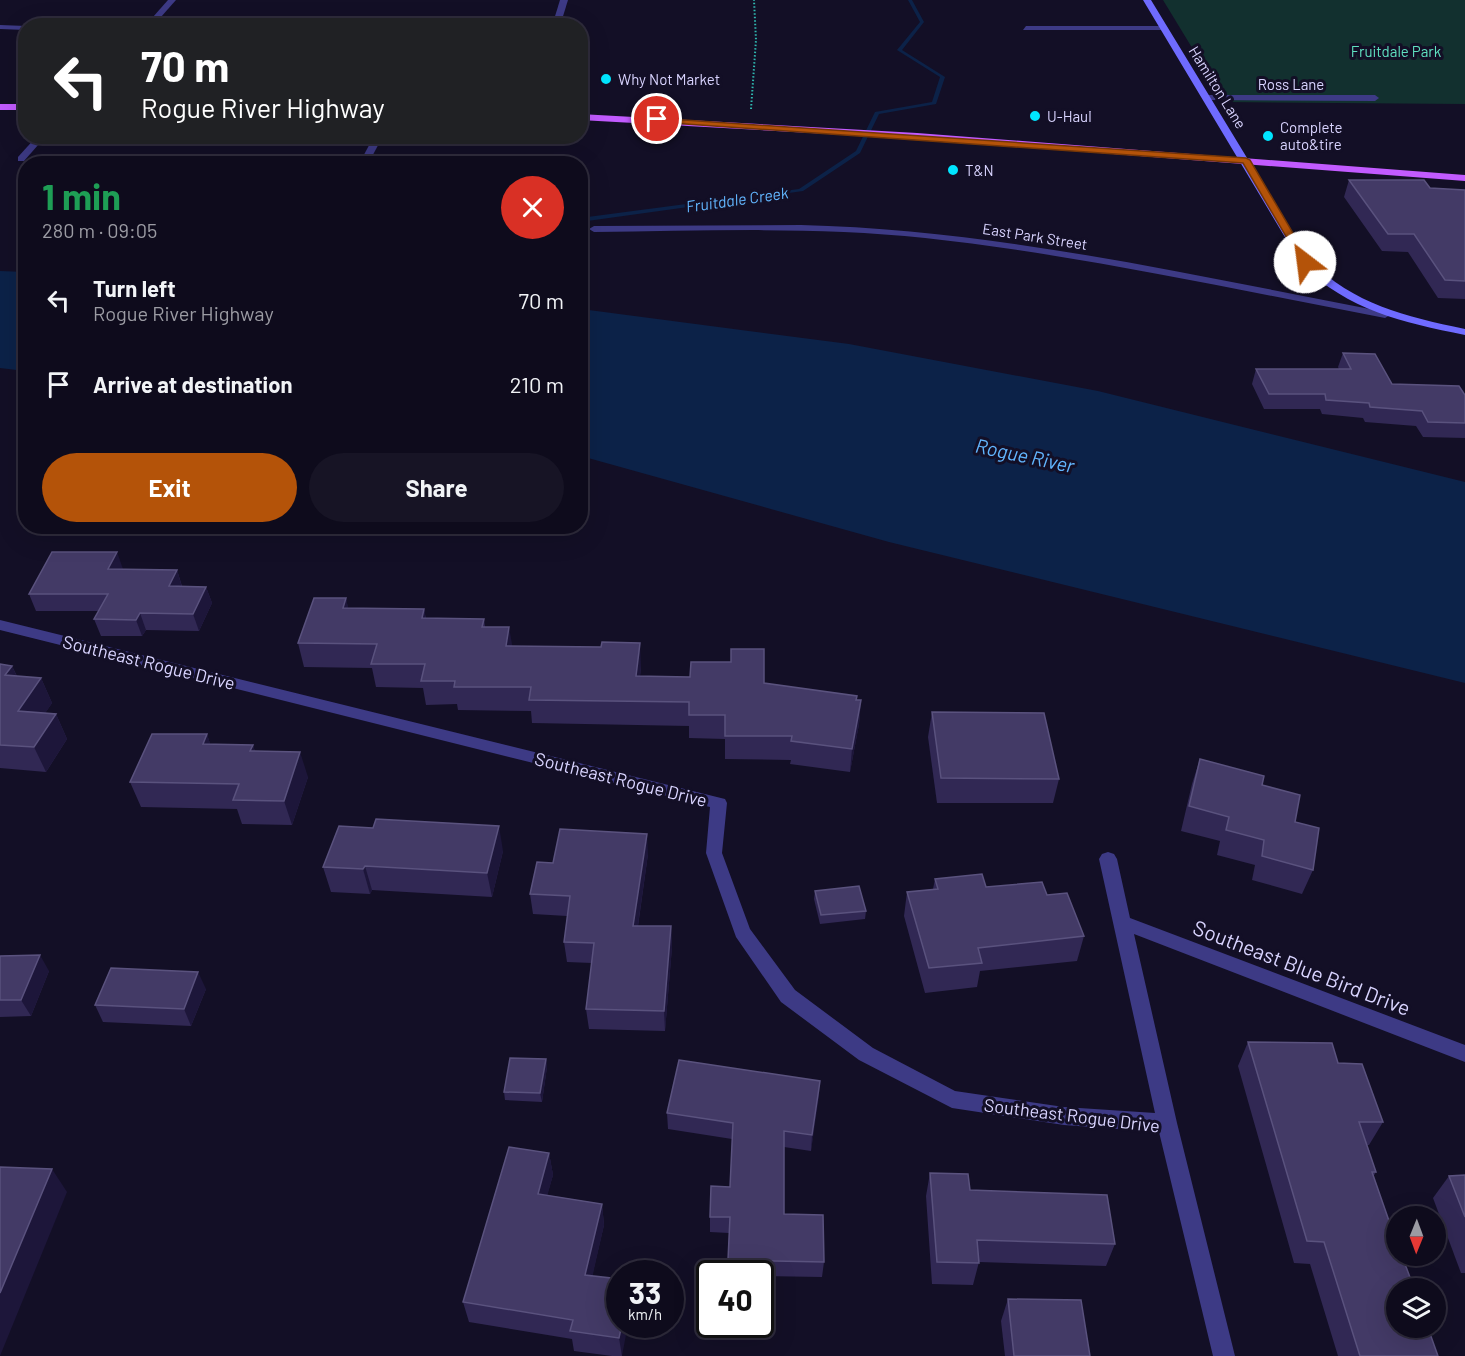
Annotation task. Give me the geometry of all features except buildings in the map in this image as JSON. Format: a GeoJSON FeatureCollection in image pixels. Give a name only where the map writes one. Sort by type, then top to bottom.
{"type":"FeatureCollection","features":[{"type":"Feature","properties":{"kind":"main road","name":"Hamilton Lane"},"geometry":{"type":"LineString","coordinates":[[1147,0],[1246,160],[1305,262],[1318,276],[1355,302],[1385,315]]}},
{"type":"Feature","properties":{"kind":"main road"},"geometry":{"type":"LineString","coordinates":[[0,107],[18,107]]}},
{"type":"Feature","properties":{"kind":"main road"},"geometry":{"type":"LineString","coordinates":[[588,117],[740,124],[1465,178]]}},
{"type":"Feature","properties":{"kind":"main road","name":"East Park Street"},"geometry":{"type":"LineString","coordinates":[[1385,315],[1465,332]]}},
{"type":"Feature","properties":{"kind":"street"},"geometry":{"type":"LineString","coordinates":[[155,18],[172,0]]}},
{"type":"Feature","properties":{"kind":"street"},"geometry":{"type":"LineString","coordinates":[[558,18],[564,0]]}},
{"type":"Feature","properties":{"kind":"street"},"geometry":{"type":"LineString","coordinates":[[0,27],[18,28]]}},
{"type":"Feature","properties":{"kind":"street"},"geometry":{"type":"LineString","coordinates":[[1026,28],[1164,28]]}},
{"type":"Feature","properties":{"kind":"street","name":"Ross Lane"},"geometry":{"type":"LineString","coordinates":[[1206,97],[1375,98]]}},
{"type":"Feature","properties":{"kind":"street"},"geometry":{"type":"LineString","coordinates":[[24,156],[35,144]]}},
{"type":"Feature","properties":{"kind":"street","name":"East Park Street"},"geometry":{"type":"LineString","coordinates":[[594,229],[798,226],[924,235],[1044,252],[1385,315]]}},
{"type":"Feature","properties":{"kind":"street","name":"Southeast Rogue Drive"},"geometry":{"type":"LineString","coordinates":[[0,625],[719,803],[714,853],[742,932],[788,996],[866,1054],[952,1099],[1064,1116],[1167,1123],[1224,1356]]}},
{"type":"Feature","properties":{"kind":"street"},"geometry":{"type":"LineString","coordinates":[[1108,859],[1124,922],[1167,1123]]}},
{"type":"Feature","properties":{"kind":"street","name":"Southeast Blue Bird Drive"},"geometry":{"type":"LineString","coordinates":[[1124,922],[1465,1054]]}},
{"type":"Feature","properties":{"kind":"path"},"geometry":{"type":"LineString","coordinates":[[740,124],[750,111],[756,40],[754,0]]}},
{"type":"Feature","properties":{"kind":"green space","name":"Fruitdale Park"},"geometry":{"type":"Polygon","coordinates":[[[1163,0],[1465,0],[1465,104],[1225,102],[1163,0]]]}},
{"type":"Feature","properties":{"kind":"water"},"geometry":{"type":"Polygon","coordinates":[[[0,271],[18,272],[18,370],[0,368],[0,271]]]}},
{"type":"Feature","properties":{"kind":"water","name":"Rogue River"},"geometry":{"type":"Polygon","coordinates":[[[588,310],[849,344],[1098,391],[1465,482],[1465,683],[889,542],[588,458],[588,310]]]}},
{"type":"Feature","properties":{"kind":"waterway","name":"Fruitdale Creek"},"geometry":{"type":"LineString","coordinates":[[588,219],[801,190],[858,152],[877,113],[934,103],[943,77],[899,50],[922,22],[910,0]]}},
{"type":"Feature","properties":{"kind":"place","name":"Why Not Market"},"geometry":{"type":"Point","coordinates":[606,79]}},
{"type":"Feature","properties":{"kind":"place","name":"U-Haul"},"geometry":{"type":"Point","coordinates":[1035,116]}},
{"type":"Feature","properties":{"kind":"place","name":"Complete auto&tire"},"geometry":{"type":"Point","coordinates":[1268,136]}},
{"type":"Feature","properties":{"kind":"place","name":"T&N"},"geometry":{"type":"Point","coordinates":[953,170]}},
{"type":"Feature","properties":{"kind":"route"},"geometry":{"type":"LineString","coordinates":[[657,119],[1246,160],[1305,262]]}}]}
